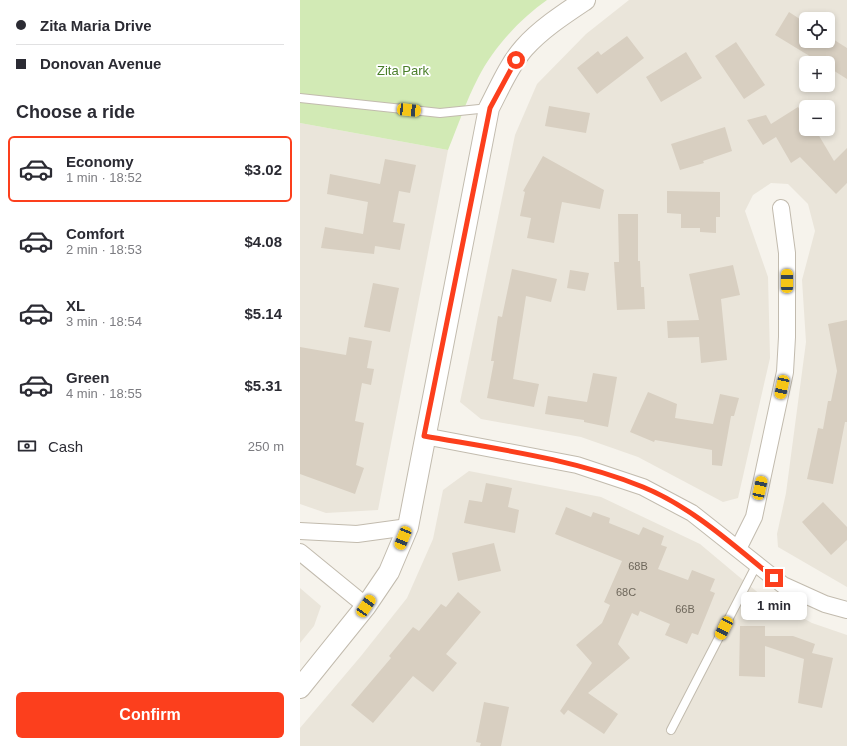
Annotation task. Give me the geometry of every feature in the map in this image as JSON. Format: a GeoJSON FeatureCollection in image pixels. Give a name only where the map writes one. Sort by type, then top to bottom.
{"type":"FeatureCollection","features":[{"type":"Feature","properties":{"kind":"street"},"geometry":{"type":"LineString","coordinates":[[300,688],[366,606],[389,572],[408,527],[424,436],[490,108],[502,82],[523,49],[555,20],[585,0]]}},
{"type":"Feature","properties":{"kind":"street"},"geometry":{"type":"LineString","coordinates":[[738,549],[754,518],[785,372],[787,337],[787,253],[780,208]]}},
{"type":"Feature","properties":{"kind":"street"},"geometry":{"type":"LineString","coordinates":[[424,436],[578,465],[643,487],[692,513],[783,585],[825,604],[847,610]]}},
{"type":"Feature","properties":{"kind":"street"},"geometry":{"type":"LineString","coordinates":[[300,530],[357,534],[408,527]]}},
{"type":"Feature","properties":{"kind":"street"},"geometry":{"type":"LineString","coordinates":[[300,552],[366,606]]}},
{"type":"Feature","properties":{"kind":"lane"},"geometry":{"type":"LineString","coordinates":[[300,98],[440,113],[490,108]]}},
{"type":"Feature","properties":{"kind":"lane"},"geometry":{"type":"LineString","coordinates":[[671,730],[757,564]]}},
{"type":"Feature","properties":{"kind":"shaded area"},"geometry":{"type":"Polygon","coordinates":[[[629,0],[847,0],[847,587],[778,547],[777,534],[786,493],[806,342],[802,280],[815,231],[808,204],[788,184],[771,183],[753,195],[745,211],[768,277],[770,358],[738,498],[723,502],[638,457],[581,437],[481,419],[460,402],[515,135],[537,84],[586,34],[629,0]]]}},
{"type":"Feature","properties":{"kind":"shaded area"},"geometry":{"type":"Polygon","coordinates":[[[300,123],[448,150],[378,510],[326,513],[300,504],[300,123]]]}},
{"type":"Feature","properties":{"kind":"shaded area"},"geometry":{"type":"Polygon","coordinates":[[[469,471],[601,497],[700,544],[762,596],[812,623],[847,635],[847,746],[300,746],[300,728],[361,656],[407,598],[433,539],[443,490],[469,471]]]}},
{"type":"Feature","properties":{"kind":"shaded area"},"geometry":{"type":"Polygon","coordinates":[[[300,588],[321,606],[314,626],[300,643],[300,588]]]}},
{"type":"Feature","properties":{"kind":"green space","name":"Zita Park"},"geometry":{"type":"Polygon","coordinates":[[[300,0],[547,0],[517,25],[491,56],[474,87],[448,150],[300,123],[300,0]]]}},
{"type":"Feature","properties":{"kind":"building"},"geometry":{"type":"Polygon","coordinates":[[[789,12],[799,18],[799,48],[835,48],[835,40],[847,48],[847,79],[835,71],[835,56],[810,56],[775,35],[789,12]]]}},
{"type":"Feature","properties":{"kind":"building"},"geometry":{"type":"Polygon","coordinates":[[[627,36],[644,58],[597,94],[577,68],[598,51],[601,55],[627,36]]]}},
{"type":"Feature","properties":{"kind":"building"},"geometry":{"type":"Polygon","coordinates":[[[736,42],[765,85],[744,99],[715,56],[736,42]]]}},
{"type":"Feature","properties":{"kind":"building"},"geometry":{"type":"Polygon","coordinates":[[[686,52],[702,78],[661,102],[646,77],[686,52]]]}},
{"type":"Feature","properties":{"kind":"building"},"geometry":{"type":"Polygon","coordinates":[[[549,106],[590,113],[586,133],[545,126],[549,106]]]}},
{"type":"Feature","properties":{"kind":"building"},"geometry":{"type":"Polygon","coordinates":[[[798,107],[799,136],[819,136],[834,161],[847,148],[847,183],[836,194],[800,157],[791,163],[776,137],[763,145],[747,120],[766,115],[771,124],[798,107]]]}},
{"type":"Feature","properties":{"kind":"building"},"geometry":{"type":"Polygon","coordinates":[[[725,127],[732,151],[703,161],[704,163],[680,170],[671,144],[725,127]]]}},
{"type":"Feature","properties":{"kind":"building"},"geometry":{"type":"Polygon","coordinates":[[[543,156],[604,190],[600,209],[562,202],[554,243],[527,238],[531,218],[520,216],[525,192],[523,191],[543,156]]]}},
{"type":"Feature","properties":{"kind":"building"},"geometry":{"type":"Polygon","coordinates":[[[385,159],[416,165],[410,193],[399,191],[393,222],[405,224],[400,250],[375,246],[374,254],[321,248],[325,227],[363,234],[368,202],[327,194],[330,174],[380,184],[385,159]]]}},
{"type":"Feature","properties":{"kind":"building"},"geometry":{"type":"Polygon","coordinates":[[[667,191],[720,192],[720,217],[716,217],[716,233],[700,232],[700,228],[681,228],[681,214],[667,213],[667,191]]]}},
{"type":"Feature","properties":{"kind":"building"},"geometry":{"type":"Polygon","coordinates":[[[618,214],[638,214],[638,261],[640,261],[641,287],[644,287],[645,309],[617,310],[614,262],[619,262],[618,214]]]}},
{"type":"Feature","properties":{"kind":"building"},"geometry":{"type":"Polygon","coordinates":[[[733,265],[740,295],[721,299],[727,360],[701,363],[699,337],[668,338],[667,321],[699,320],[689,274],[733,265]]]}},
{"type":"Feature","properties":{"kind":"building"},"geometry":{"type":"Polygon","coordinates":[[[512,269],[557,279],[551,302],[526,296],[513,379],[539,384],[534,407],[487,398],[494,361],[491,361],[498,316],[502,317],[512,269]]]}},
{"type":"Feature","properties":{"kind":"building"},"geometry":{"type":"Polygon","coordinates":[[[570,270],[589,273],[585,291],[567,288],[570,270]]]}},
{"type":"Feature","properties":{"kind":"building"},"geometry":{"type":"Polygon","coordinates":[[[373,283],[399,288],[390,332],[364,327],[373,283]]]}},
{"type":"Feature","properties":{"kind":"building"},"geometry":{"type":"Polygon","coordinates":[[[847,320],[847,422],[845,422],[833,484],[807,479],[818,428],[823,429],[828,401],[831,401],[837,371],[828,324],[847,320]]]}},
{"type":"Feature","properties":{"kind":"building"},"geometry":{"type":"Polygon","coordinates":[[[349,337],[372,341],[367,368],[374,369],[371,385],[362,383],[355,421],[364,423],[356,465],[364,468],[355,494],[300,474],[300,347],[346,355],[349,337]]]}},
{"type":"Feature","properties":{"kind":"building"},"geometry":{"type":"Polygon","coordinates":[[[593,373],[617,377],[608,427],[584,422],[584,420],[545,414],[548,396],[587,402],[593,373]]]}},
{"type":"Feature","properties":{"kind":"building"},"geometry":{"type":"Polygon","coordinates":[[[648,392],[677,404],[675,418],[713,424],[720,394],[739,398],[734,416],[731,416],[722,466],[712,465],[712,450],[655,440],[654,442],[630,432],[648,392]]]}},
{"type":"Feature","properties":{"kind":"building"},"geometry":{"type":"Polygon","coordinates":[[[486,483],[512,488],[508,507],[519,510],[515,533],[464,523],[469,500],[482,502],[486,483]]]}},
{"type":"Feature","properties":{"kind":"building"},"geometry":{"type":"Polygon","coordinates":[[[823,502],[847,527],[847,540],[831,555],[802,522],[823,502]]]}},
{"type":"Feature","properties":{"kind":"building"},"geometry":{"type":"Polygon","coordinates":[[[566,507],[591,517],[593,512],[610,518],[609,523],[639,535],[643,527],[664,536],[661,545],[667,547],[658,569],[688,580],[692,570],[715,579],[710,591],[715,593],[698,635],[692,633],[687,644],[665,635],[670,624],[640,611],[638,616],[632,613],[618,644],[630,658],[588,693],[618,714],[604,734],[568,710],[564,715],[560,711],[592,663],[576,645],[602,623],[610,605],[604,602],[622,561],[555,534],[566,507]]]}},
{"type":"Feature","properties":{"kind":"building"},"geometry":{"type":"Polygon","coordinates":[[[494,543],[501,571],[458,581],[452,553],[494,543]]]}},
{"type":"Feature","properties":{"kind":"building"},"geometry":{"type":"Polygon","coordinates":[[[458,592],[481,612],[446,654],[457,663],[433,692],[413,676],[373,723],[351,705],[391,658],[389,656],[413,627],[419,631],[441,604],[446,607],[458,592]]]}},
{"type":"Feature","properties":{"kind":"building"},"geometry":{"type":"Polygon","coordinates":[[[740,626],[765,626],[765,636],[793,636],[815,644],[812,653],[833,658],[822,708],[798,703],[804,659],[765,646],[765,677],[739,676],[740,626]]]}},
{"type":"Feature","properties":{"kind":"building"},"geometry":{"type":"Polygon","coordinates":[[[484,702],[509,707],[501,746],[480,746],[481,743],[476,742],[484,702]]]}},
{"type":"Feature","properties":{"kind":"route"},"geometry":{"type":"LineString","coordinates":[[516,60],[502,82],[490,108],[483,135],[424,436],[578,465],[643,487],[692,513],[774,578]]}}]}
